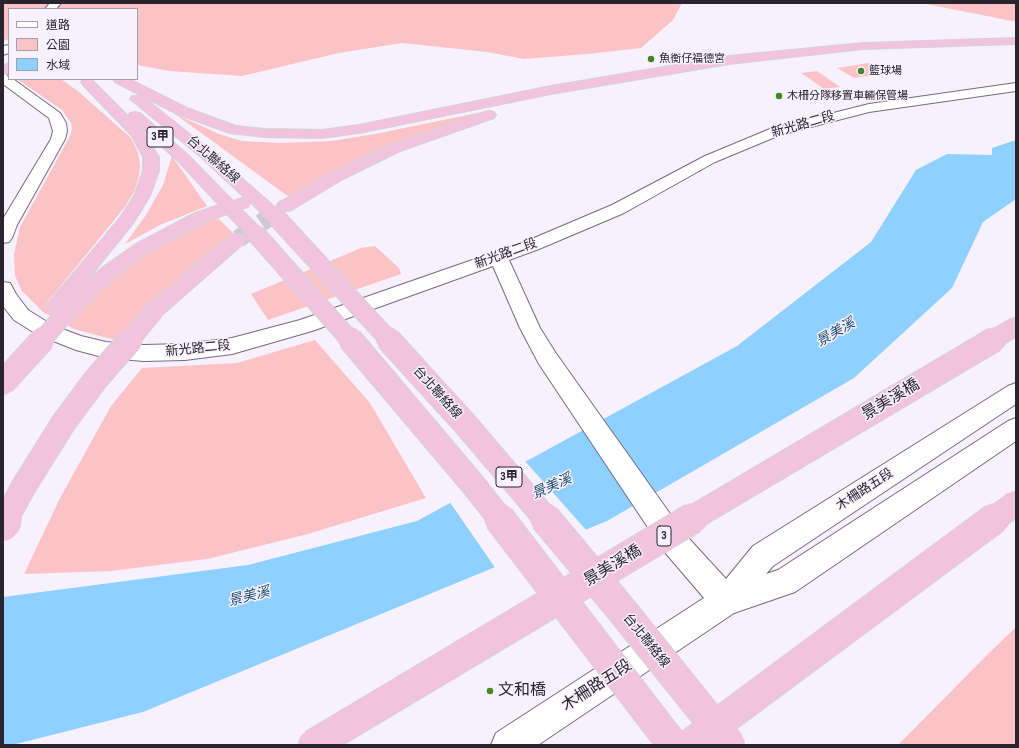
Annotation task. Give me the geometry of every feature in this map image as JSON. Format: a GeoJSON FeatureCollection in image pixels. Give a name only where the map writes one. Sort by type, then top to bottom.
{"type":"FeatureCollection","features":[{"type":"Feature","properties":{"kind":"highway"},"geometry":{"type":"LineString","coordinates":[[121,80],[209,122],[235,130],[293,134],[322,134],[359,129],[551,90],[729,60],[820,49],[914,43],[1016,40]]}},
{"type":"Feature","properties":{"kind":"highway"},"geometry":{"type":"LineString","coordinates":[[281,213],[337,176],[395,148],[512,108],[621,79]]}},
{"type":"Feature","properties":{"kind":"highway","name":"台北聯絡線"},"geometry":{"type":"LineString","coordinates":[[107,80],[169,123],[257,199],[281,213],[338,283],[467,426],[620,608],[730,745]]}},
{"type":"Feature","properties":{"kind":"highway"},"geometry":{"type":"LineString","coordinates":[[3,383],[63,307],[125,222],[142,196],[151,170],[150,156],[138,134],[84,81]]}},
{"type":"Feature","properties":{"kind":"highway","name":"台北聯絡線"},"geometry":{"type":"LineString","coordinates":[[84,81],[123,107],[152,130],[183,158],[230,207],[247,236],[375,367],[476,488],[673,745]]}},
{"type":"Feature","properties":{"kind":"highway"},"geometry":{"type":"LineString","coordinates":[[63,307],[142,248],[176,228],[201,217],[257,199]]}},
{"type":"Feature","properties":{"kind":"highway"},"geometry":{"type":"LineString","coordinates":[[3,526],[24,486],[64,422],[96,379],[155,310],[247,236]]}},
{"type":"Feature","properties":{"kind":"highway","name":"景美溪橋"},"geometry":{"type":"LineString","coordinates":[[313,745],[1016,326]]}},
{"type":"Feature","properties":{"kind":"highway"},"geometry":{"type":"LineString","coordinates":[[688,745],[1016,503]]}},
{"type":"Feature","properties":{"kind":"street"},"geometry":{"type":"LineString","coordinates":[[3,78],[55,116],[59,123],[60,131],[58,140],[8,225],[3,238]]}},
{"type":"Feature","properties":{"kind":"street","name":"新光路二段"},"geometry":{"type":"LineString","coordinates":[[3,288],[6,296],[21,314],[45,330],[76,342],[114,350],[144,353],[185,352],[232,346],[298,328],[498,257],[589,222],[646,195],[710,159],[776,132],[808,122],[876,107],[1016,87]]}},
{"type":"Feature","properties":{"kind":"street"},"geometry":{"type":"LineString","coordinates":[[498,257],[530,328],[561,378],[673,541],[701,575],[726,601]]}},
{"type":"Feature","properties":{"kind":"street","name":"木柵路五段"},"geometry":{"type":"LineString","coordinates":[[726,601],[763,556],[1016,392]]}},
{"type":"Feature","properties":{"kind":"street","name":"木柵路五段"},"geometry":{"type":"LineString","coordinates":[[508,745],[726,601],[785,582],[1016,428]]}},
{"type":"Feature","properties":{"kind":"green space"},"geometry":{"type":"Polygon","coordinates":[[[6,3],[682,3],[673,20],[641,48],[524,59],[487,52],[402,43],[339,53],[242,76],[169,71],[138,65],[138,8],[8,8],[8,39],[3,41],[3,6],[6,3]]]}},
{"type":"Feature","properties":{"kind":"green space"},"geometry":{"type":"Polygon","coordinates":[[[921,3],[1016,3],[1016,21],[1012,21],[921,3]]]}},
{"type":"Feature","properties":{"kind":"green space","name":"籃球場"},"geometry":{"type":"Polygon","coordinates":[[[868,63],[886,73],[854,78],[837,68],[868,63]]]}},
{"type":"Feature","properties":{"kind":"green space"},"geometry":{"type":"Polygon","coordinates":[[[817,71],[840,87],[824,89],[801,73],[817,71]]]}},
{"type":"Feature","properties":{"kind":"green space"},"geometry":{"type":"Polygon","coordinates":[[[18,80],[62,80],[79,92],[131,138],[138,152],[140,165],[139,176],[134,192],[124,208],[46,304],[80,309],[109,282],[140,258],[171,237],[202,222],[218,218],[233,233],[174,282],[118,338],[119,341],[74,329],[43,312],[22,291],[15,276],[14,254],[20,227],[70,136],[72,129],[71,123],[62,110],[18,80]]]}},
{"type":"Feature","properties":{"kind":"green space"},"geometry":{"type":"Polygon","coordinates":[[[492,110],[402,140],[328,174],[289,197],[175,114],[219,134],[242,141],[280,143],[331,141],[375,134],[492,110]]]}},
{"type":"Feature","properties":{"kind":"green space"},"geometry":{"type":"Polygon","coordinates":[[[172,156],[207,206],[160,225],[125,244],[146,215],[163,185],[172,156]]]}},
{"type":"Feature","properties":{"kind":"green space"},"geometry":{"type":"Polygon","coordinates":[[[375,246],[399,268],[401,274],[268,320],[251,294],[361,248],[375,246]]]}},
{"type":"Feature","properties":{"kind":"green space"},"geometry":{"type":"Polygon","coordinates":[[[315,340],[370,403],[426,498],[308,534],[207,559],[111,571],[24,574],[60,498],[111,406],[142,368],[237,363],[315,340]]]}},
{"type":"Feature","properties":{"kind":"green space"},"geometry":{"type":"Polygon","coordinates":[[[1016,627],[1016,745],[898,745],[988,654],[1016,627]]]}},
{"type":"Feature","properties":{"kind":"water","name":"景美溪"},"geometry":{"type":"Polygon","coordinates":[[[1016,140],[1016,199],[983,222],[952,288],[854,378],[607,521],[143,712],[12,745],[3,745],[3,597],[248,565],[417,521],[737,346],[871,242],[916,170],[947,154],[992,155],[992,148],[1016,140]]]}},
{"type":"Feature","properties":{"kind":"pier"},"geometry":{"type":"Polygon","coordinates":[[[524,460],[587,531],[496,569],[449,501],[524,460]]]}},
{"type":"Feature","properties":{"kind":"tunnel"},"geometry":{"type":"LineString","coordinates":[[238,239],[284,207]]}},
{"type":"Feature","properties":{"kind":"place","name":"魚衡仔福德宮"},"geometry":{"type":"Point","coordinates":[651,59]}},
{"type":"Feature","properties":{"kind":"place","name":"籃球場"},"geometry":{"type":"Point","coordinates":[861,71]}},
{"type":"Feature","properties":{"kind":"place","name":"木柵分隊移置車輛保管場"},"geometry":{"type":"Point","coordinates":[779,96]}},
{"type":"Feature","properties":{"kind":"place","name":"文和橋"},"geometry":{"type":"Point","coordinates":[490,691]}}]}
